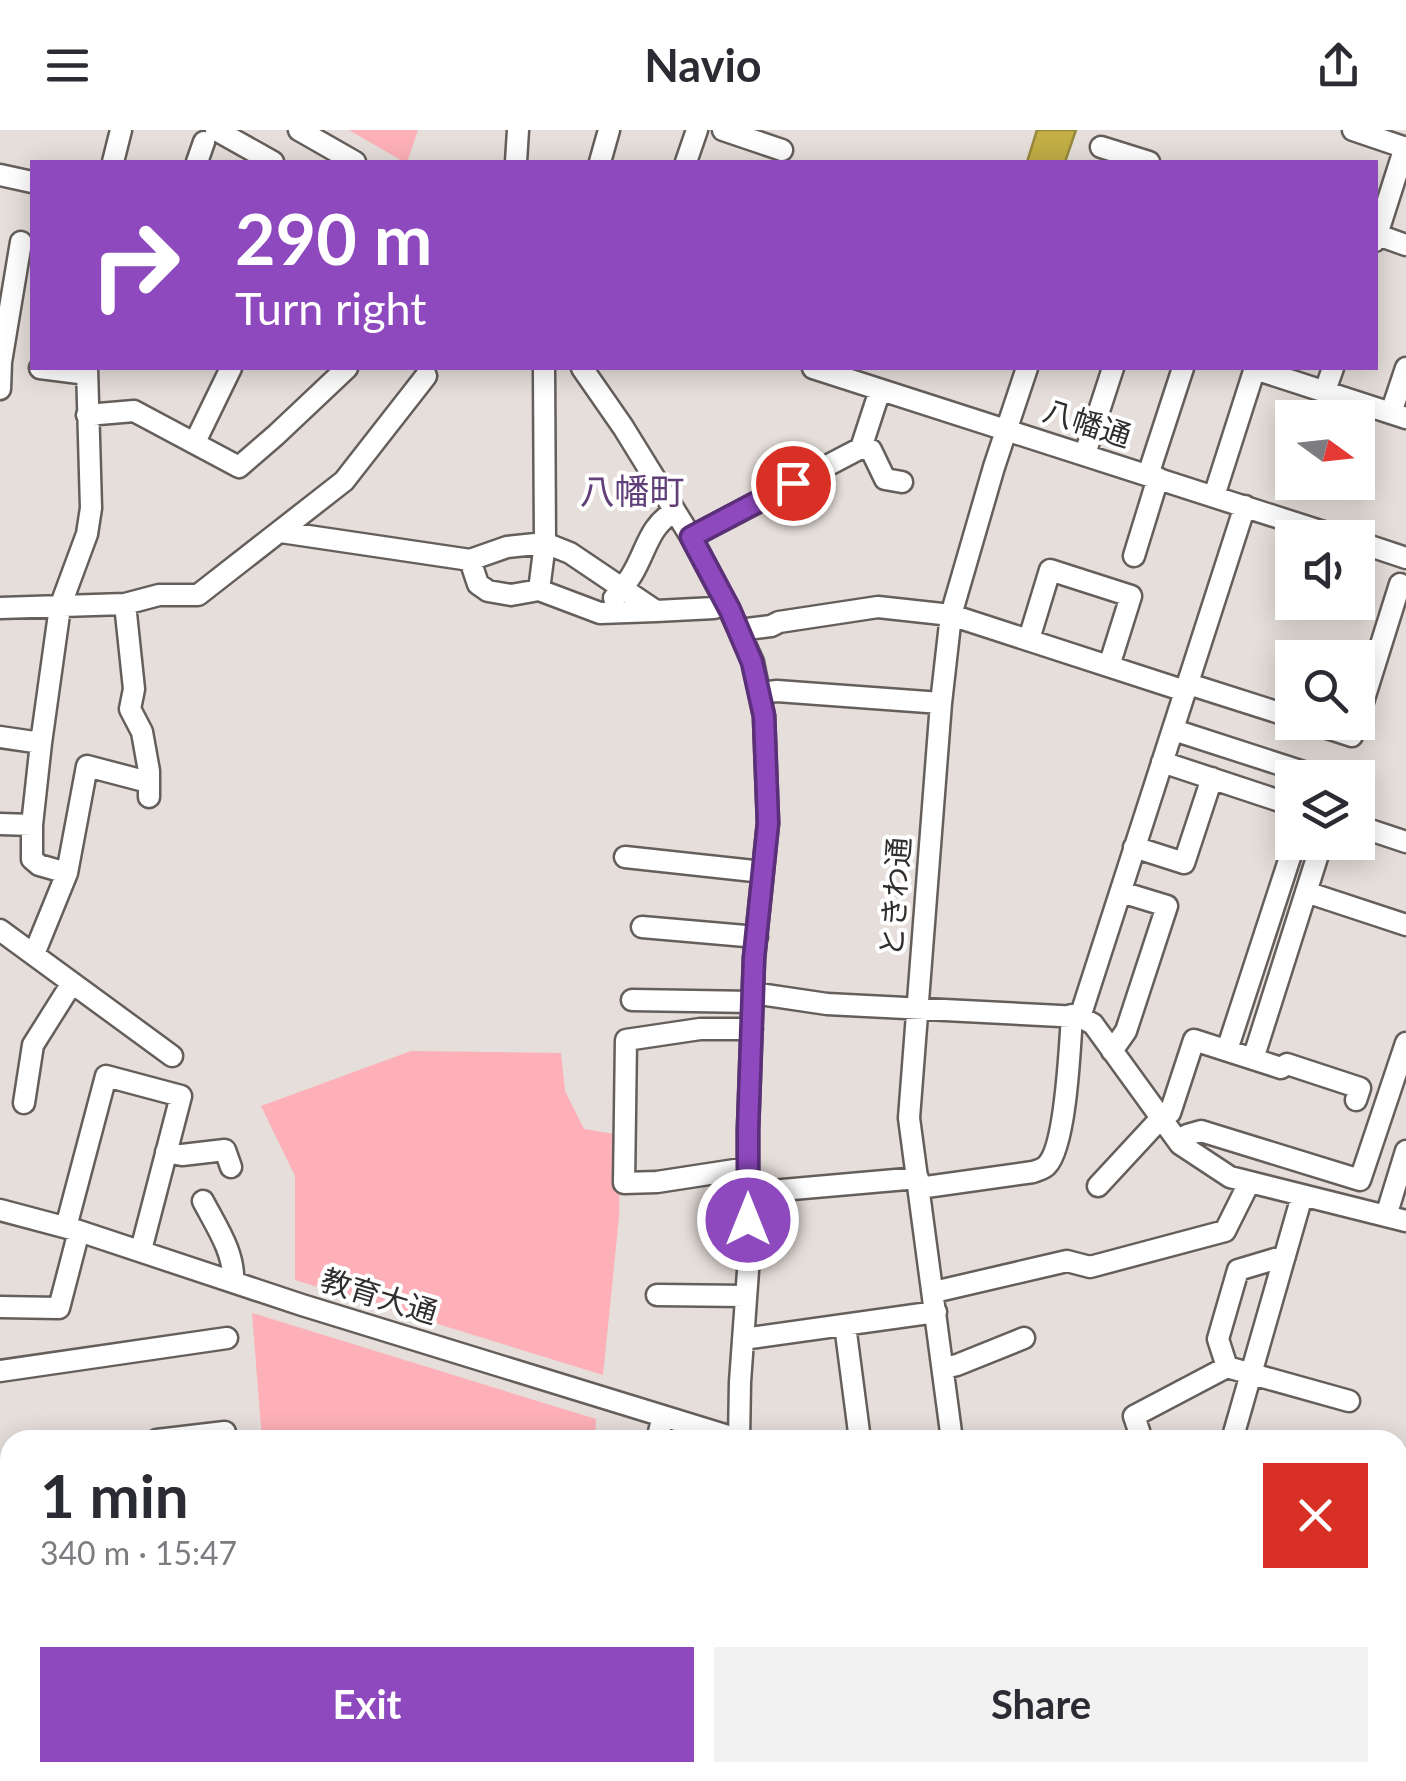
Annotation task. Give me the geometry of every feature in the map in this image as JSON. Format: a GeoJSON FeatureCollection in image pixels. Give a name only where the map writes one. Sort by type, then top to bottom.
{"type":"FeatureCollection","features":[{"type":"Feature","properties":{"kind":"street"},"geometry":{"type":"LineString","coordinates":[[113,160],[120,130]]}},
{"type":"Feature","properties":{"kind":"street"},"geometry":{"type":"LineString","coordinates":[[299,130],[351,160]]}},
{"type":"Feature","properties":{"kind":"street"},"geometry":{"type":"LineString","coordinates":[[516,160],[518,130]]}},
{"type":"Feature","properties":{"kind":"street"},"geometry":{"type":"LineString","coordinates":[[601,160],[609,130]]}},
{"type":"Feature","properties":{"kind":"street"},"geometry":{"type":"LineString","coordinates":[[687,160],[697,130]]}},
{"type":"Feature","properties":{"kind":"street"},"geometry":{"type":"LineString","coordinates":[[723,130],[782,150]]}},
{"type":"Feature","properties":{"kind":"street"},"geometry":{"type":"LineString","coordinates":[[1352,130],[1405,148],[1378,231]]}},
{"type":"Feature","properties":{"kind":"street"},"geometry":{"type":"LineString","coordinates":[[206,145],[264,160]]}},
{"type":"Feature","properties":{"kind":"street"},"geometry":{"type":"LineString","coordinates":[[1101,147],[1143,160]]}},
{"type":"Feature","properties":{"kind":"street"},"geometry":{"type":"LineString","coordinates":[[0,175],[30,182]]}},
{"type":"Feature","properties":{"kind":"street"},"geometry":{"type":"LineString","coordinates":[[1378,238],[1406,245]]}},
{"type":"Feature","properties":{"kind":"street"},"geometry":{"type":"LineString","coordinates":[[0,390],[21,242]]}},
{"type":"Feature","properties":{"kind":"street"},"geometry":{"type":"LineString","coordinates":[[1,362],[30,366]]}},
{"type":"Feature","properties":{"kind":"street"},"geometry":{"type":"LineString","coordinates":[[1261,370],[1399,416],[1406,368]]}},
{"type":"Feature","properties":{"kind":"street"},"geometry":{"type":"LineString","coordinates":[[195,442],[230,370]]}},
{"type":"Feature","properties":{"kind":"street"},"geometry":{"type":"LineString","coordinates":[[538,590],[545,543],[544,370]]}},
{"type":"Feature","properties":{"kind":"street"},"geometry":{"type":"LineString","coordinates":[[583,370],[691,537],[740,630],[764,716],[768,823],[753,998],[740,1430]]}},
{"type":"Feature","properties":{"kind":"street","name":"八幡通"},"geometry":{"type":"LineString","coordinates":[[819,370],[1287,520]]}},
{"type":"Feature","properties":{"kind":"street","name":"ときわ通"},"geometry":{"type":"LineString","coordinates":[[951,1430],[909,1118],[951,615],[1026,370]]}},
{"type":"Feature","properties":{"kind":"street"},"geometry":{"type":"LineString","coordinates":[[1085,454],[1112,370]]}},
{"type":"Feature","properties":{"kind":"street"},"geometry":{"type":"LineString","coordinates":[[1134,556],[1182,370]]}},
{"type":"Feature","properties":{"kind":"street"},"geometry":{"type":"LineString","coordinates":[[1214,496],[1254,370]]}},
{"type":"Feature","properties":{"kind":"street"},"geometry":{"type":"LineString","coordinates":[[1325,391],[1332,370]]}},
{"type":"Feature","properties":{"kind":"street"},"geometry":{"type":"LineString","coordinates":[[67,873],[32,859],[32,825],[60,606],[87,534],[91,508],[87,371]]}},
{"type":"Feature","properties":{"kind":"street"},"geometry":{"type":"LineString","coordinates":[[87,415],[134,411],[239,467],[343,372]]}},
{"type":"Feature","properties":{"kind":"street"},"geometry":{"type":"LineString","coordinates":[[0,608],[125,604],[159,594],[198,595],[344,481],[426,376]]}},
{"type":"Feature","properties":{"kind":"street"},"geometry":{"type":"LineString","coordinates":[[861,448],[880,390]]}},
{"type":"Feature","properties":{"kind":"street"},"geometry":{"type":"LineString","coordinates":[[691,537],[861,448],[871,450],[885,479],[902,482]]}},
{"type":"Feature","properties":{"kind":"street"},"geometry":{"type":"LineString","coordinates":[[748,1193],[919,1183],[1033,1172],[1048,1165],[1057,1145],[1076,1016],[1162,762],[1192,689],[1245,506]]}},
{"type":"Feature","properties":{"kind":"street"},"geometry":{"type":"LineString","coordinates":[[600,613],[622,590],[658,524],[675,512]]}},
{"type":"Feature","properties":{"kind":"street"},"geometry":{"type":"LineString","coordinates":[[281,532],[470,560],[507,547],[545,543],[570,553],[656,610]]}},
{"type":"Feature","properties":{"kind":"street"},"geometry":{"type":"LineString","coordinates":[[1375,548],[1406,558]]}},
{"type":"Feature","properties":{"kind":"street"},"geometry":{"type":"LineString","coordinates":[[470,560],[478,584],[488,590],[511,595],[538,590],[600,613],[714,608],[726,604]]}},
{"type":"Feature","properties":{"kind":"street"},"geometry":{"type":"LineString","coordinates":[[1029,639],[1050,570],[1131,596],[1109,666]]}},
{"type":"Feature","properties":{"kind":"street"},"geometry":{"type":"LineString","coordinates":[[1375,663],[1400,584]]}},
{"type":"Feature","properties":{"kind":"street"},"geometry":{"type":"LineString","coordinates":[[34,954],[67,873],[87,766],[148,790],[142,732],[130,709],[134,690],[125,604]]}},
{"type":"Feature","properties":{"kind":"street"},"geometry":{"type":"LineString","coordinates":[[740,630],[878,607],[951,615],[1109,666],[1275,712]]}},
{"type":"Feature","properties":{"kind":"street"},"geometry":{"type":"LineString","coordinates":[[760,693],[941,703]]}},
{"type":"Feature","properties":{"kind":"street"},"geometry":{"type":"LineString","coordinates":[[1183,733],[1275,763]]}},
{"type":"Feature","properties":{"kind":"street"},"geometry":{"type":"LineString","coordinates":[[0,737],[41,743]]}},
{"type":"Feature","properties":{"kind":"street"},"geometry":{"type":"LineString","coordinates":[[1162,762],[1275,799]]}},
{"type":"Feature","properties":{"kind":"street"},"geometry":{"type":"LineString","coordinates":[[1134,847],[1184,863],[1212,778]]}},
{"type":"Feature","properties":{"kind":"street"},"geometry":{"type":"LineString","coordinates":[[0,824],[32,825]]}},
{"type":"Feature","properties":{"kind":"street"},"geometry":{"type":"LineString","coordinates":[[1375,832],[1406,842]]}},
{"type":"Feature","properties":{"kind":"street"},"geometry":{"type":"LineString","coordinates":[[624,856],[763,872]]}},
{"type":"Feature","properties":{"kind":"street"},"geometry":{"type":"LineString","coordinates":[[1227,1050],[1285,860]]}},
{"type":"Feature","properties":{"kind":"street"},"geometry":{"type":"LineString","coordinates":[[1253,1058],[1316,860]]}},
{"type":"Feature","properties":{"kind":"street"},"geometry":{"type":"LineString","coordinates":[[1112,1050],[1126,1031],[1167,906],[1120,892]]}},
{"type":"Feature","properties":{"kind":"street"},"geometry":{"type":"LineString","coordinates":[[1306,892],[1406,924]]}},
{"type":"Feature","properties":{"kind":"street"},"geometry":{"type":"LineString","coordinates":[[642,926],[756,937]]}},
{"type":"Feature","properties":{"kind":"street"},"geometry":{"type":"LineString","coordinates":[[0,930],[172,1056]]}},
{"type":"Feature","properties":{"kind":"street"},"geometry":{"type":"LineString","coordinates":[[24,1104],[33,1045],[72,982]]}},
{"type":"Feature","properties":{"kind":"street"},"geometry":{"type":"LineString","coordinates":[[632,1000],[753,998],[1076,1016],[1093,1024],[1166,1115],[1180,1144],[1230,1177],[1396,1219],[1406,1151]]}},
{"type":"Feature","properties":{"kind":"street"},"geometry":{"type":"LineString","coordinates":[[748,1168],[624,1183],[626,1040],[700,1029],[752,1030]]}},
{"type":"Feature","properties":{"kind":"street"},"geometry":{"type":"LineString","coordinates":[[1098,1186],[1166,1115],[1194,1040],[1360,1088],[1356,1100]]}},
{"type":"Feature","properties":{"kind":"street"},"geometry":{"type":"LineString","coordinates":[[1187,1135],[1200,1131],[1360,1180],[1394,1098],[1406,1043]]}},
{"type":"Feature","properties":{"kind":"street"},"geometry":{"type":"LineString","coordinates":[[0,1308],[59,1308],[106,1076],[181,1096],[141,1250]]}},
{"type":"Feature","properties":{"kind":"street"},"geometry":{"type":"LineString","coordinates":[[1298,1081],[1356,1100],[1394,1098]]}},
{"type":"Feature","properties":{"kind":"street"},"geometry":{"type":"LineString","coordinates":[[166,1152],[182,1156],[225,1150],[232,1166]]}},
{"type":"Feature","properties":{"kind":"street"},"geometry":{"type":"LineString","coordinates":[[743,1338],[844,1325],[1067,1262],[1090,1267],[1225,1231],[1248,1183]]}},
{"type":"Feature","properties":{"kind":"street"},"geometry":{"type":"LineString","coordinates":[[1235,1430],[1302,1196]]}},
{"type":"Feature","properties":{"kind":"street"},"geometry":{"type":"LineString","coordinates":[[203,1201],[229,1252],[234,1266],[232,1282]]}},
{"type":"Feature","properties":{"kind":"street","name":"教育大通"},"geometry":{"type":"LineString","coordinates":[[0,1210],[141,1250],[321,1311],[708,1430]]}},
{"type":"Feature","properties":{"kind":"street"},"geometry":{"type":"LineString","coordinates":[[1227,1367],[1218,1339],[1238,1270],[1285,1256]]}},
{"type":"Feature","properties":{"kind":"street"},"geometry":{"type":"LineString","coordinates":[[658,1295],[746,1296]]}},
{"type":"Feature","properties":{"kind":"street"},"geometry":{"type":"LineString","coordinates":[[844,1325],[859,1430]]}},
{"type":"Feature","properties":{"kind":"street"},"geometry":{"type":"LineString","coordinates":[[0,1371],[226,1338]]}},
{"type":"Feature","properties":{"kind":"street"},"geometry":{"type":"LineString","coordinates":[[944,1368],[1024,1338]]}},
{"type":"Feature","properties":{"kind":"street"},"geometry":{"type":"LineString","coordinates":[[1139,1430],[1134,1416],[1227,1367],[1349,1400]]}},
{"type":"Feature","properties":{"kind":"street"},"geometry":{"type":"LineString","coordinates":[[659,1430],[663,1416]]}},
{"type":"Feature","properties":{"kind":"shaded area"},"geometry":{"type":"Polygon","coordinates":[[[349,130],[418,130],[408,160],[401,160],[349,130]]]}},
{"type":"Feature","properties":{"kind":"shaded area"},"geometry":{"type":"Polygon","coordinates":[[[1037,130],[1076,130],[1066,160],[1028,160],[1037,130]]]}},
{"type":"Feature","properties":{"kind":"shaded area"},"geometry":{"type":"Polygon","coordinates":[[[411,1051],[561,1053],[565,1091],[584,1129],[621,1135],[619,1217],[603,1375],[295,1280],[295,1176],[261,1106],[411,1051]]]}},
{"type":"Feature","properties":{"kind":"shaded area"},"geometry":{"type":"Polygon","coordinates":[[[252,1313],[596,1419],[595,1430],[261,1430],[252,1313]]]}},
{"type":"Feature","properties":{"kind":"district","name":"八幡町"},"geometry":{"type":"Point","coordinates":[632,492]}},
{"type":"Feature","properties":{"kind":"route"},"geometry":{"type":"LineString","coordinates":[[748,1220],[754,958],[768,823],[764,716],[740,630],[691,537],[793,483]]}}]}
